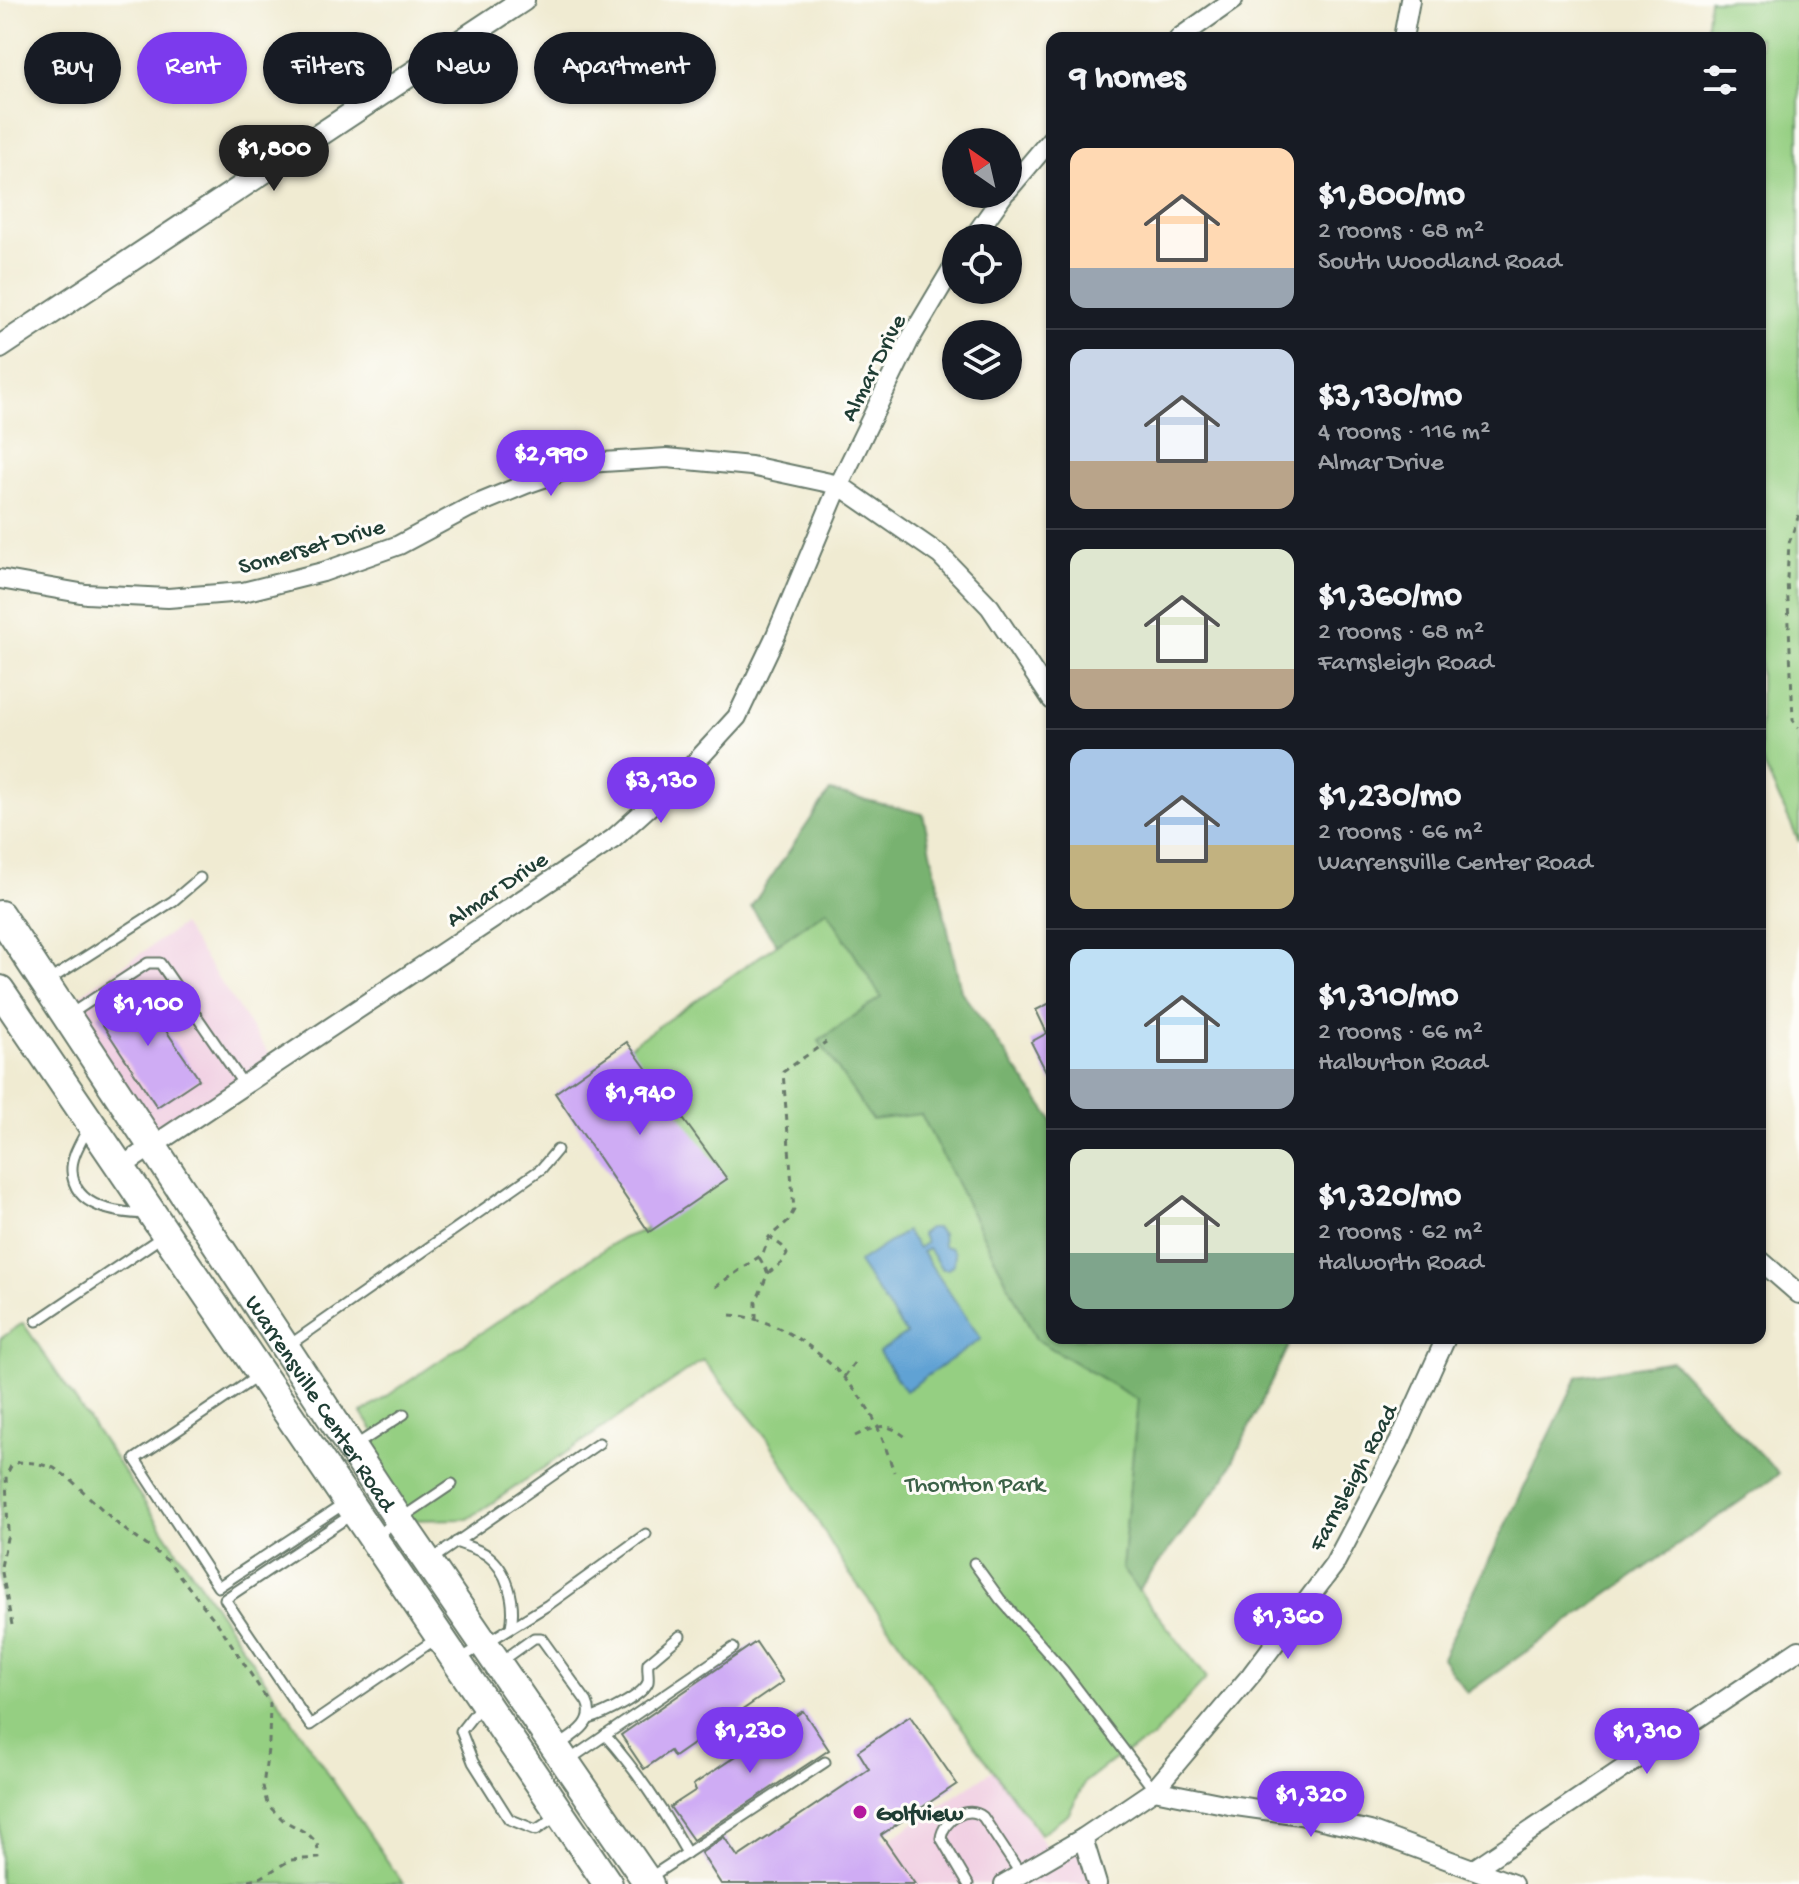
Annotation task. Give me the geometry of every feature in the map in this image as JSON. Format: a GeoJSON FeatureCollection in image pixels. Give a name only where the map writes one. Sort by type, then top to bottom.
{"type":"FeatureCollection","features":[{"type":"Feature","properties":{"kind":"main road","name":"Warrensville Center Road"},"geometry":{"type":"LineString","coordinates":[[0,915],[351,1448],[561,1754],[645,1883]]}},
{"type":"Feature","properties":{"kind":"main road","name":"Warrensville Center Road"},"geometry":{"type":"LineString","coordinates":[[0,990],[608,1884]]}},
{"type":"Feature","properties":{"kind":"street"},"geometry":{"type":"LineString","coordinates":[[0,347],[523,0]]}},
{"type":"Feature","properties":{"kind":"street"},"geometry":{"type":"LineString","coordinates":[[1188,32],[1233,0]]}},
{"type":"Feature","properties":{"kind":"street"},"geometry":{"type":"LineString","coordinates":[[1404,32],[1410,0]]}},
{"type":"Feature","properties":{"kind":"street"},"geometry":{"type":"LineString","coordinates":[[1022,173],[1046,145]]}},
{"type":"Feature","properties":{"kind":"street","name":"Almar Drive"},"geometry":{"type":"LineString","coordinates":[[121,1167],[613,839],[680,779],[737,717],[776,635],[839,485],[909,341],[942,286]]}},
{"type":"Feature","properties":{"kind":"street","name":"Somerset Drive"},"geometry":{"type":"LineString","coordinates":[[0,579],[86,594],[168,598],[243,592],[323,572],[399,545],[468,508],[587,463],[667,458],[751,466],[839,485],[940,555],[990,607],[1046,691]]}},
{"type":"Feature","properties":{"kind":"street"},"geometry":{"type":"LineString","coordinates":[[1766,1265],[1799,1294]]}},
{"type":"Feature","properties":{"kind":"street","name":"Farnsleigh Road"},"geometry":{"type":"LineString","coordinates":[[1004,1884],[1083,1838],[1154,1790],[1251,1675],[1334,1565],[1399,1442],[1443,1344]]}},
{"type":"Feature","properties":{"kind":"street"},"geometry":{"type":"LineString","coordinates":[[1476,1876],[1799,1650]]}},
{"type":"Feature","properties":{"kind":"street"},"geometry":{"type":"LineString","coordinates":[[1154,1790],[1300,1815],[1370,1831],[1476,1876],[1513,1884]]}},
{"type":"Feature","properties":{"kind":"street"},"geometry":{"type":"LineString","coordinates":[[1083,1838],[1097,1884]]}},
{"type":"Feature","properties":{"kind":"lane"},"geometry":{"type":"LineString","coordinates":[[45,983],[173,901],[200,878]]}},
{"type":"Feature","properties":{"kind":"lane"},"geometry":{"type":"LineString","coordinates":[[67,1017],[148,963],[160,963],[244,1085]]}},
{"type":"Feature","properties":{"kind":"lane"},"geometry":{"type":"LineString","coordinates":[[90,1123],[71,1170],[84,1198],[97,1206],[160,1224]]}},
{"type":"Feature","properties":{"kind":"lane"},"geometry":{"type":"LineString","coordinates":[[285,1348],[541,1169],[557,1150]]}},
{"type":"Feature","properties":{"kind":"lane"},"geometry":{"type":"LineString","coordinates":[[37,1321],[160,1224]]}},
{"type":"Feature","properties":{"kind":"lane"},"geometry":{"type":"LineString","coordinates":[[261,1374],[135,1459],[218,1587],[352,1507]]}},
{"type":"Feature","properties":{"kind":"lane"},"geometry":{"type":"LineString","coordinates":[[351,1448],[404,1414]]}},
{"type":"Feature","properties":{"kind":"lane"},"geometry":{"type":"LineString","coordinates":[[428,1561],[599,1443]]}},
{"type":"Feature","properties":{"kind":"lane"},"geometry":{"type":"LineString","coordinates":[[373,1538],[452,1484]]}},
{"type":"Feature","properties":{"kind":"lane"},"geometry":{"type":"LineString","coordinates":[[352,1507],[225,1599],[310,1725],[440,1636]]}},
{"type":"Feature","properties":{"kind":"lane"},"geometry":{"type":"LineString","coordinates":[[492,1653],[511,1627],[548,1605],[646,1534]]}},
{"type":"Feature","properties":{"kind":"lane"},"geometry":{"type":"LineString","coordinates":[[456,1542],[489,1556],[503,1575],[511,1594],[514,1613],[511,1627]]}},
{"type":"Feature","properties":{"kind":"lane"},"geometry":{"type":"LineString","coordinates":[[974,1563],[1000,1599],[1063,1670],[1154,1790]]}},
{"type":"Feature","properties":{"kind":"lane"},"geometry":{"type":"LineString","coordinates":[[589,1719],[614,1709],[642,1690],[648,1679],[648,1663],[680,1636]]}},
{"type":"Feature","properties":{"kind":"lane"},"geometry":{"type":"LineString","coordinates":[[457,1661],[541,1638],[591,1711],[589,1719],[561,1754]]}},
{"type":"Feature","properties":{"kind":"lane"},"geometry":{"type":"LineString","coordinates":[[561,1754],[605,1735],[733,1648]]}},
{"type":"Feature","properties":{"kind":"lane"},"geometry":{"type":"LineString","coordinates":[[484,1702],[461,1731],[473,1762],[509,1819],[536,1830],[561,1814]]}},
{"type":"Feature","properties":{"kind":"lane"},"geometry":{"type":"LineString","coordinates":[[605,1735],[654,1795],[687,1853]]}},
{"type":"Feature","properties":{"kind":"lane"},"geometry":{"type":"LineString","coordinates":[[645,1883],[825,1762]]}},
{"type":"Feature","properties":{"kind":"lane"},"geometry":{"type":"LineString","coordinates":[[968,1884],[941,1838],[947,1824],[969,1810],[983,1817],[1020,1873]]}},
{"type":"Feature","properties":{"kind":"path"},"geometry":{"type":"LineString","coordinates":[[1799,515],[1789,543],[1787,578],[1793,720],[1799,728]]}},
{"type":"Feature","properties":{"kind":"path"},"geometry":{"type":"LineString","coordinates":[[715,1287],[763,1254],[769,1237],[788,1221],[794,1210],[783,1072],[826,1042]]}},
{"type":"Feature","properties":{"kind":"path"},"geometry":{"type":"LineString","coordinates":[[756,1319],[756,1302],[768,1273],[783,1262],[787,1254],[769,1237]]}},
{"type":"Feature","properties":{"kind":"path"},"geometry":{"type":"LineString","coordinates":[[759,1257],[768,1273]]}},
{"type":"Feature","properties":{"kind":"path"},"geometry":{"type":"LineString","coordinates":[[730,1315],[756,1319],[784,1331],[844,1377],[866,1406],[894,1472]]}},
{"type":"Feature","properties":{"kind":"path"},"geometry":{"type":"LineString","coordinates":[[844,1377],[854,1363]]}},
{"type":"Feature","properties":{"kind":"path"},"geometry":{"type":"LineString","coordinates":[[855,1436],[876,1426],[896,1428],[908,1439]]}},
{"type":"Feature","properties":{"kind":"path"},"geometry":{"type":"LineString","coordinates":[[12,1625],[1,1567],[8,1533],[6,1476],[11,1466],[19,1462],[36,1463],[54,1468],[70,1479],[120,1526],[168,1561],[221,1628],[270,1704],[263,1786],[267,1804],[283,1820],[308,1834],[317,1843],[319,1858],[290,1860],[262,1877],[242,1884]]}},
{"type":"Feature","properties":{"kind":"shaded area"},"geometry":{"type":"Polygon","coordinates":[[[182,925],[276,1064],[152,1146],[61,1008],[182,925]]]}},
{"type":"Feature","properties":{"kind":"shaded area"},"geometry":{"type":"Polygon","coordinates":[[[993,1770],[1052,1855],[1083,1838],[1097,1884],[823,1884],[993,1770]]]}},
{"type":"Feature","properties":{"kind":"green space"},"geometry":{"type":"Polygon","coordinates":[[[1709,0],[1799,0],[1799,842],[1766,770],[1766,32],[1706,32],[1709,0]]]}},
{"type":"Feature","properties":{"kind":"green space"},"geometry":{"type":"Polygon","coordinates":[[[830,791],[923,814],[961,991],[1046,1111],[1046,1344],[1289,1344],[1225,1478],[1138,1590],[1122,1569],[1138,1400],[1036,1339],[921,1114],[872,1120],[819,1041],[881,997],[827,910],[777,944],[751,907],[830,791]]]}},
{"type":"Feature","properties":{"kind":"green space","name":"Thornton Park"},"geometry":{"type":"Polygon","coordinates":[[[827,910],[882,997],[819,1041],[921,1113],[1036,1339],[1138,1400],[1122,1569],[1207,1678],[1152,1738],[1112,1761],[1085,1782],[1068,1815],[1040,1834],[849,1573],[768,1439],[703,1360],[468,1519],[399,1520],[351,1448],[375,1433],[362,1413],[618,1240],[647,1229],[563,1092],[827,910]]]}},
{"type":"Feature","properties":{"kind":"green space"},"geometry":{"type":"Polygon","coordinates":[[[23,1323],[403,1884],[0,1884],[0,1339],[23,1323]]]}},
{"type":"Feature","properties":{"kind":"green space"},"geometry":{"type":"Polygon","coordinates":[[[1672,1361],[1779,1474],[1467,1693],[1442,1658],[1578,1376],[1672,1361]]]}},
{"type":"Feature","properties":{"kind":"water"},"geometry":{"type":"Polygon","coordinates":[[[929,1228],[936,1228],[942,1234],[943,1246],[955,1253],[954,1264],[942,1269],[928,1249],[922,1252],[981,1339],[905,1391],[879,1352],[906,1334],[858,1263],[906,1231],[918,1248],[926,1242],[921,1234],[929,1228]]]}},
{"type":"Feature","properties":{"kind":"building"},"geometry":{"type":"Polygon","coordinates":[[[137,988],[199,1079],[157,1107],[97,1016],[137,988]]]}},
{"type":"Feature","properties":{"kind":"building"},"geometry":{"type":"Polygon","coordinates":[[[1046,1005],[1046,1031],[1036,1010],[1046,1005]]]}},
{"type":"Feature","properties":{"kind":"building"},"geometry":{"type":"Polygon","coordinates":[[[1046,1034],[1046,1071],[1031,1042],[1046,1034]]]}},
{"type":"Feature","properties":{"kind":"building"},"geometry":{"type":"Polygon","coordinates":[[[627,1042],[727,1179],[649,1232],[555,1093],[627,1042]]]}},
{"type":"Feature","properties":{"kind":"building"},"geometry":{"type":"Polygon","coordinates":[[[756,1642],[783,1682],[674,1757],[670,1751],[644,1769],[621,1735],[756,1642]]]}},
{"type":"Feature","properties":{"kind":"building"},"geometry":{"type":"Polygon","coordinates":[[[803,1711],[829,1750],[693,1840],[670,1807],[696,1790],[693,1785],[803,1711]]]}},
{"type":"Feature","properties":{"kind":"building","name":"Golfview"},"geometry":{"type":"Polygon","coordinates":[[[910,1716],[957,1784],[881,1835],[915,1884],[721,1884],[701,1853],[724,1837],[738,1857],[869,1769],[858,1751],[910,1716]]]}},
{"type":"Feature","properties":{"kind":"place","name":"Golfview"},"geometry":{"type":"Point","coordinates":[860,1812]}}]}
